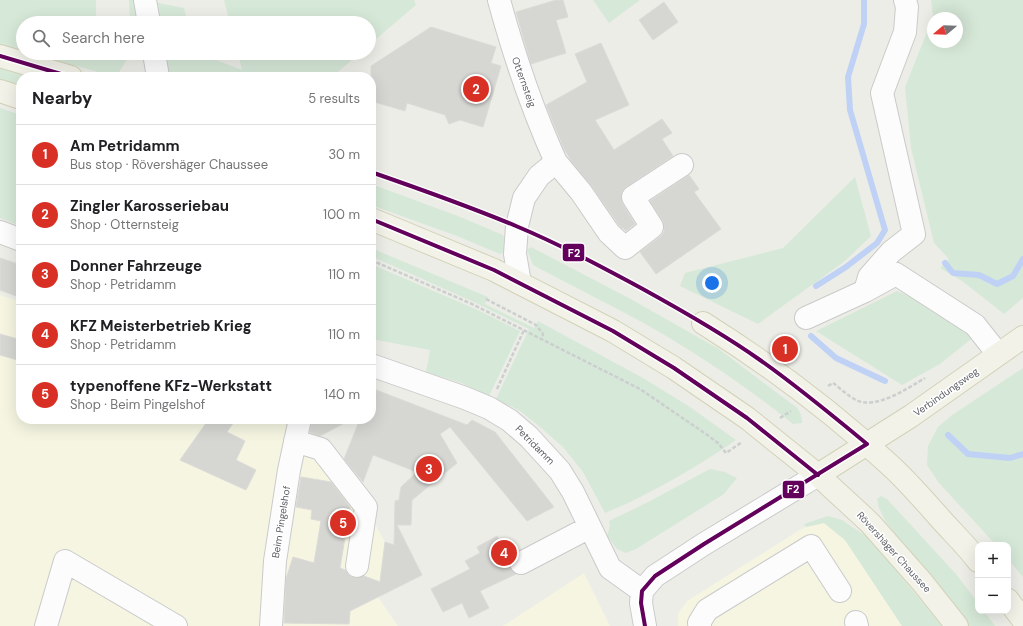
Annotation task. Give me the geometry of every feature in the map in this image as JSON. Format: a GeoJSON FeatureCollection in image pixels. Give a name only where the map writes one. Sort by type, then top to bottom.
{"type":"FeatureCollection","features":[{"type":"Feature","properties":{"kind":"main road"},"geometry":{"type":"LineString","coordinates":[[0,56],[54,72]]}},
{"type":"Feature","properties":{"kind":"main road"},"geometry":{"type":"LineString","coordinates":[[0,91],[16,96]]}},
{"type":"Feature","properties":{"kind":"main road","name":"Rövershäger Chaussee"},"geometry":{"type":"LineString","coordinates":[[376,221],[494,270],[613,331],[674,368],[747,418],[818,475],[870,522],[922,582],[957,626]]}},
{"type":"Feature","properties":{"kind":"main road"},"geometry":{"type":"LineString","coordinates":[[703,323],[743,348],[811,397],[867,444],[915,491],[975,558]]}},
{"type":"Feature","properties":{"kind":"main road","name":"Verbindungsweg"},"geometry":{"type":"LineString","coordinates":[[867,444],[911,416],[1023,337]]}},
{"type":"Feature","properties":{"kind":"main road"},"geometry":{"type":"LineString","coordinates":[[818,475],[867,444]]}},
{"type":"Feature","properties":{"kind":"main road"},"geometry":{"type":"LineString","coordinates":[[1011,604],[1023,620]]}},
{"type":"Feature","properties":{"kind":"street"},"geometry":{"type":"LineString","coordinates":[[146,0],[148,16]]}},
{"type":"Feature","properties":{"kind":"street","name":"Otternsteig"},"geometry":{"type":"LineString","coordinates":[[499,0],[513,52],[539,124],[556,162],[581,192],[609,233],[625,248],[652,227],[632,197],[682,165]]}},
{"type":"Feature","properties":{"kind":"street"},"geometry":{"type":"LineString","coordinates":[[865,290],[869,277],[891,252],[914,234],[882,93],[905,32],[907,7],[905,0]]}},
{"type":"Feature","properties":{"kind":"street"},"geometry":{"type":"LineString","coordinates":[[155,60],[157,72]]}},
{"type":"Feature","properties":{"kind":"street"},"geometry":{"type":"LineString","coordinates":[[520,283],[515,254],[516,226],[524,198],[539,176],[556,162]]}},
{"type":"Feature","properties":{"kind":"street"},"geometry":{"type":"LineString","coordinates":[[0,232],[16,238]]}},
{"type":"Feature","properties":{"kind":"street"},"geometry":{"type":"LineString","coordinates":[[806,318],[896,274],[975,325],[998,354]]}},
{"type":"Feature","properties":{"kind":"street","name":"Petridamm"},"geometry":{"type":"LineString","coordinates":[[376,367],[489,408],[509,420],[529,437],[560,471],[573,492],[610,568],[642,591]]}},
{"type":"Feature","properties":{"kind":"street","name":"Beim Pingelshof"},"geometry":{"type":"LineString","coordinates":[[271,626],[275,561],[286,489],[299,424]]}},
{"type":"Feature","properties":{"kind":"street"},"geometry":{"type":"LineString","coordinates":[[296,441],[321,449],[366,507],[357,566]]}},
{"type":"Feature","properties":{"kind":"street"},"geometry":{"type":"LineString","coordinates":[[645,626],[642,591],[655,576],[673,563],[818,475]]}},
{"type":"Feature","properties":{"kind":"street"},"geometry":{"type":"LineString","coordinates":[[521,562],[590,527]]}},
{"type":"Feature","properties":{"kind":"street"},"geometry":{"type":"LineString","coordinates":[[700,626],[699,624],[707,610],[811,546],[840,591]]}},
{"type":"Feature","properties":{"kind":"street"},"geometry":{"type":"LineString","coordinates":[[46,626],[66,561],[176,626]]}},
{"type":"Feature","properties":{"kind":"path"},"geometry":{"type":"LineString","coordinates":[[376,262],[472,304],[640,389],[706,434],[718,443],[726,453]]}},
{"type":"Feature","properties":{"kind":"path"},"geometry":{"type":"LineString","coordinates":[[486,299],[536,325],[543,334],[542,340]]}},
{"type":"Feature","properties":{"kind":"path"},"geometry":{"type":"LineString","coordinates":[[489,408],[524,330]]}},
{"type":"Feature","properties":{"kind":"path"},"geometry":{"type":"LineString","coordinates":[[833,383],[856,400],[871,402],[892,396],[931,375]]}},
{"type":"Feature","properties":{"kind":"shaded area"},"geometry":{"type":"Polygon","coordinates":[[[0,0],[96,0],[96,16],[16,16],[16,49],[0,45],[0,0]]]}},
{"type":"Feature","properties":{"kind":"shaded area"},"geometry":{"type":"Polygon","coordinates":[[[129,0],[139,0],[142,16],[130,16],[129,0]]]}},
{"type":"Feature","properties":{"kind":"shaded area"},"geometry":{"type":"Polygon","coordinates":[[[224,0],[414,0],[416,5],[376,39],[376,16],[228,16],[224,0]]]}},
{"type":"Feature","properties":{"kind":"shaded area"},"geometry":{"type":"Polygon","coordinates":[[[593,0],[640,0],[609,23],[593,0]]]}},
{"type":"Feature","properties":{"kind":"shaded area"},"geometry":{"type":"Polygon","coordinates":[[[931,0],[1023,0],[1023,298],[1004,314],[962,281],[940,268],[949,259],[934,243],[911,148],[905,87],[927,32],[927,48],[963,48],[963,12],[932,12],[931,0]]]}},
{"type":"Feature","properties":{"kind":"shaded area"},"geometry":{"type":"Polygon","coordinates":[[[154,2],[184,8],[186,16],[157,16],[154,2]]]}},
{"type":"Feature","properties":{"kind":"shaded area"},"geometry":{"type":"Polygon","coordinates":[[[55,60],[127,60],[119,72],[98,72],[55,60]]]}},
{"type":"Feature","properties":{"kind":"shaded area"},"geometry":{"type":"Polygon","coordinates":[[[165,60],[216,60],[242,70],[240,60],[352,60],[338,72],[168,72],[165,60]]]}},
{"type":"Feature","properties":{"kind":"shaded area"},"geometry":{"type":"Polygon","coordinates":[[[0,66],[19,72],[16,72],[16,86],[0,81],[0,66]]]}},
{"type":"Feature","properties":{"kind":"shaded area"},"geometry":{"type":"Polygon","coordinates":[[[0,108],[16,113],[16,223],[0,218],[0,108]]]}},
{"type":"Feature","properties":{"kind":"shaded area"},"geometry":{"type":"Polygon","coordinates":[[[855,177],[871,236],[845,261],[758,324],[680,286],[685,273],[783,248],[855,177]]]}},
{"type":"Feature","properties":{"kind":"shaded area"},"geometry":{"type":"Polygon","coordinates":[[[376,186],[458,216],[503,235],[505,242],[504,252],[500,254],[457,236],[376,207],[376,186]]]}},
{"type":"Feature","properties":{"kind":"shaded area"},"geometry":{"type":"Polygon","coordinates":[[[531,247],[627,297],[719,349],[796,407],[801,415],[802,423],[793,424],[760,398],[725,374],[654,329],[533,265],[527,250],[531,247]]]}},
{"type":"Feature","properties":{"kind":"shaded area"},"geometry":{"type":"Polygon","coordinates":[[[376,250],[488,297],[485,304],[534,328],[538,321],[643,378],[690,407],[736,440],[703,462],[668,482],[635,500],[605,513],[583,472],[563,447],[520,411],[496,399],[529,329],[478,304],[376,258],[376,250]]]}},
{"type":"Feature","properties":{"kind":"shaded area"},"geometry":{"type":"Polygon","coordinates":[[[376,266],[480,311],[520,331],[489,396],[461,383],[426,372],[430,350],[376,340],[376,266]]]}},
{"type":"Feature","properties":{"kind":"shaded area"},"geometry":{"type":"Polygon","coordinates":[[[897,291],[935,308],[975,336],[940,364],[902,385],[816,331],[897,291]]]}},
{"type":"Feature","properties":{"kind":"shaded area"},"geometry":{"type":"Polygon","coordinates":[[[0,295],[16,300],[16,424],[297,424],[321,449],[366,507],[385,542],[378,597],[398,626],[0,626],[0,295]]]}},
{"type":"Feature","properties":{"kind":"shaded area"},"geometry":{"type":"Polygon","coordinates":[[[1023,368],[1023,577],[1011,563],[1011,542],[993,542],[939,483],[927,465],[928,446],[938,427],[952,415],[1023,368]]]}},
{"type":"Feature","properties":{"kind":"shaded area"},"geometry":{"type":"Polygon","coordinates":[[[710,469],[725,472],[737,478],[724,494],[636,549],[626,553],[617,549],[607,536],[610,526],[609,521],[710,469]]]}},
{"type":"Feature","properties":{"kind":"shaded area"},"geometry":{"type":"Polygon","coordinates":[[[881,496],[887,499],[956,574],[975,599],[975,614],[986,614],[995,626],[969,626],[886,522],[879,508],[877,499],[881,496]]]}},
{"type":"Feature","properties":{"kind":"shaded area"},"geometry":{"type":"Polygon","coordinates":[[[828,516],[842,520],[869,538],[942,626],[902,626],[845,540],[824,523],[806,527],[804,524],[828,516]]]}},
{"type":"Feature","properties":{"kind":"shaded area"},"geometry":{"type":"Polygon","coordinates":[[[824,523],[845,540],[902,626],[678,626],[678,613],[687,601],[798,531],[806,527],[824,523]]]}},
{"type":"Feature","properties":{"kind":"shaded area"},"geometry":{"type":"Polygon","coordinates":[[[584,573],[610,626],[503,626],[584,573]]]}},
{"type":"Feature","properties":{"kind":"building"},"geometry":{"type":"Polygon","coordinates":[[[556,0],[563,0],[568,17],[556,20],[566,53],[531,64],[516,12],[556,0]]]}},
{"type":"Feature","properties":{"kind":"building"},"geometry":{"type":"Polygon","coordinates":[[[664,2],[678,22],[653,40],[639,20],[664,2]]]}},
{"type":"Feature","properties":{"kind":"building"},"geometry":{"type":"Polygon","coordinates":[[[431,27],[496,47],[491,63],[501,66],[483,127],[460,120],[449,124],[445,115],[407,103],[405,111],[376,102],[376,72],[371,72],[371,66],[431,27]]]}},
{"type":"Feature","properties":{"kind":"building"},"geometry":{"type":"Polygon","coordinates":[[[601,43],[629,105],[595,120],[614,150],[662,119],[672,133],[662,139],[673,156],[626,187],[622,192],[622,203],[635,224],[626,231],[619,225],[591,185],[572,162],[564,149],[546,105],[587,82],[575,54],[601,43]]]}},
{"type":"Feature","properties":{"kind":"building"},"geometry":{"type":"Polygon","coordinates":[[[689,175],[699,189],[694,192],[721,229],[656,274],[640,252],[660,237],[664,232],[663,221],[650,201],[689,175]]]}},
{"type":"Feature","properties":{"kind":"building"},"geometry":{"type":"Polygon","coordinates":[[[0,258],[16,263],[16,296],[0,290],[0,258]]]}},
{"type":"Feature","properties":{"kind":"building"},"geometry":{"type":"Polygon","coordinates":[[[0,334],[16,339],[16,360],[0,355],[0,334]]]}},
{"type":"Feature","properties":{"kind":"building"},"geometry":{"type":"Polygon","coordinates":[[[376,390],[467,425],[472,420],[495,432],[554,507],[527,521],[450,427],[440,434],[457,463],[412,500],[411,525],[397,525],[422,575],[350,611],[349,624],[284,623],[286,579],[293,557],[314,563],[321,521],[311,519],[312,510],[296,507],[301,477],[331,482],[350,507],[340,568],[345,570],[350,576],[356,578],[364,576],[380,582],[385,542],[394,545],[395,501],[399,500],[401,487],[417,472],[373,455],[363,482],[344,459],[358,424],[376,424],[376,390]]]}},
{"type":"Feature","properties":{"kind":"building"},"geometry":{"type":"Polygon","coordinates":[[[205,424],[233,424],[227,432],[245,441],[236,460],[256,470],[246,490],[180,460],[205,424]]]}},
{"type":"Feature","properties":{"kind":"building"},"geometry":{"type":"Polygon","coordinates":[[[311,424],[343,424],[320,436],[310,432],[311,424]]]}},
{"type":"Feature","properties":{"kind":"building"},"geometry":{"type":"Polygon","coordinates":[[[497,536],[510,558],[510,568],[516,574],[480,591],[489,608],[469,618],[462,603],[443,612],[431,589],[470,569],[465,561],[480,553],[477,547],[497,536]]]}},
{"type":"Feature","properties":{"kind":"waterway"},"geometry":{"type":"LineString","coordinates":[[816,286],[846,267],[877,243],[885,230],[850,110],[848,77],[864,24],[864,0]]}},
{"type":"Feature","properties":{"kind":"waterway"},"geometry":{"type":"LineString","coordinates":[[945,263],[953,273],[979,275],[997,284],[1013,276],[1023,259]]}},
{"type":"Feature","properties":{"kind":"waterway"},"geometry":{"type":"LineString","coordinates":[[811,336],[836,358],[885,381]]}},
{"type":"Feature","properties":{"kind":"waterway"},"geometry":{"type":"LineString","coordinates":[[948,435],[968,454],[1010,458],[1023,454]]}},
{"type":"Feature","properties":{"kind":"transit line","name":"F2"},"geometry":{"type":"LineString","coordinates":[[0,56],[54,72]]}},
{"type":"Feature","properties":{"kind":"transit line","name":"F2"},"geometry":{"type":"LineString","coordinates":[[376,174],[516,226],[595,263],[641,288],[701,322],[746,350],[801,390],[867,444],[704,544],[655,576],[642,591],[641,603],[645,626]]}},
{"type":"Feature","properties":{"kind":"transit line","name":"F2"},"geometry":{"type":"LineString","coordinates":[[376,221],[494,270],[613,331],[674,368],[747,418],[818,475]]}},
{"type":"Feature","properties":{"kind":"place","name":"Zingler Karosseriebau"},"geometry":{"type":"Point","coordinates":[476,89]}},
{"type":"Feature","properties":{"kind":"place","name":"Am Petridamm"},"geometry":{"type":"Point","coordinates":[785,349]}},
{"type":"Feature","properties":{"kind":"place","name":"Donner Fahrzeuge"},"geometry":{"type":"Point","coordinates":[429,469]}},
{"type":"Feature","properties":{"kind":"place","name":"typenoffene KFz-Werkstatt"},"geometry":{"type":"Point","coordinates":[343,523]}},
{"type":"Feature","properties":{"kind":"place","name":"KFZ Meisterbetrieb Krieg"},"geometry":{"type":"Point","coordinates":[504,553]}}]}
